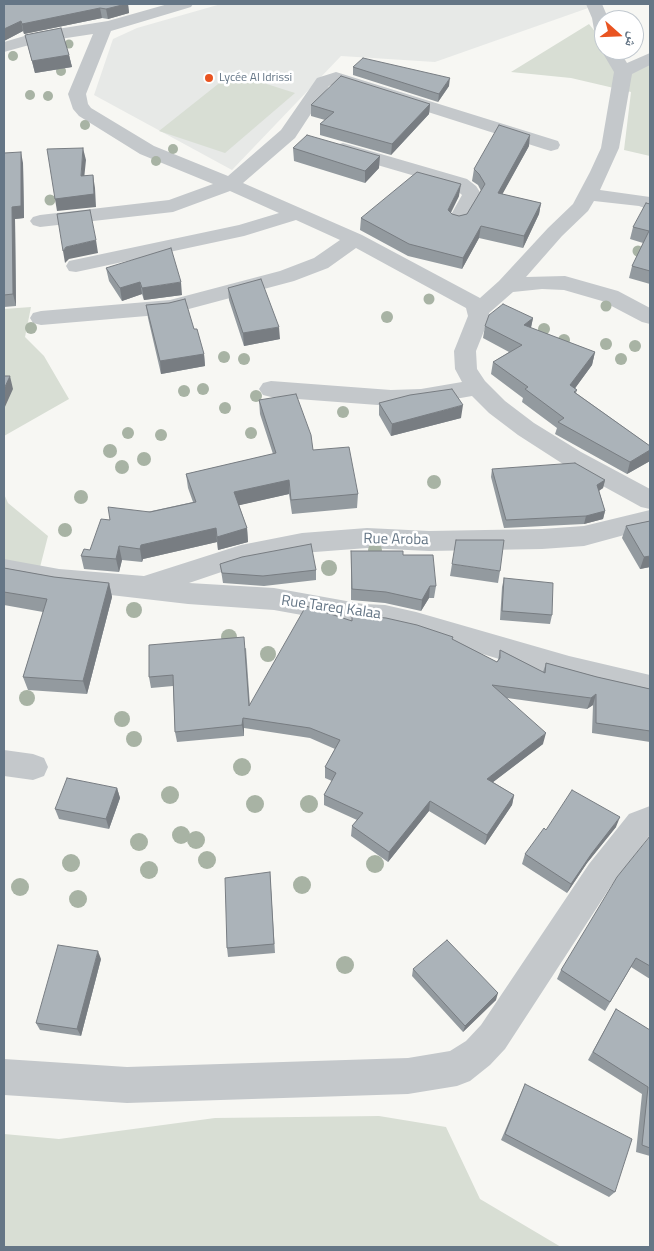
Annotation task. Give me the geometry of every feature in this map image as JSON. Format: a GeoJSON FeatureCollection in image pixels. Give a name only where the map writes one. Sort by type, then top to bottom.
{"type":"FeatureCollection","features":[{"type":"Feature","properties":{"kind":"street"},"geometry":{"type":"LineString","coordinates":[[4,47],[38,37],[104,27],[180,4]]}},
{"type":"Feature","properties":{"kind":"street"},"geometry":{"type":"LineString","coordinates":[[104,27],[78,89],[79,105],[85,112],[147,150],[230,184],[355,240],[452,289],[476,305],[479,316],[465,351],[465,360],[466,370],[477,387],[497,407],[526,429],[572,458],[650,500]]}},
{"type":"Feature","properties":{"kind":"street"},"geometry":{"type":"LineString","coordinates":[[623,72],[650,58]]}},
{"type":"Feature","properties":{"kind":"street"},"geometry":{"type":"LineString","coordinates":[[478,311],[508,286],[555,232],[581,207],[600,172],[610,148],[623,72],[616,60]]}},
{"type":"Feature","properties":{"kind":"street"},"geometry":{"type":"LineString","coordinates":[[40,221],[173,206],[230,184],[288,134],[323,82],[336,77],[551,145]]}},
{"type":"Feature","properties":{"kind":"street"},"geometry":{"type":"LineString","coordinates":[[288,134],[308,139]]}},
{"type":"Feature","properties":{"kind":"street"},"geometry":{"type":"LineString","coordinates":[[327,145],[460,183],[472,195],[458,220]]}},
{"type":"Feature","properties":{"kind":"street"},"geometry":{"type":"LineString","coordinates":[[587,194],[643,201],[650,204]]}},
{"type":"Feature","properties":{"kind":"street"},"geometry":{"type":"LineString","coordinates":[[76,266],[244,230],[295,214]]}},
{"type":"Feature","properties":{"kind":"street"},"geometry":{"type":"LineString","coordinates":[[41,318],[170,307],[288,276],[321,263],[355,240]]}},
{"type":"Feature","properties":{"kind":"street"},"geometry":{"type":"LineString","coordinates":[[508,286],[542,282],[566,283],[610,296],[650,317]]}},
{"type":"Feature","properties":{"kind":"street"},"geometry":{"type":"LineString","coordinates":[[271,389],[391,398],[421,397],[477,387]]}},
{"type":"Feature","properties":{"kind":"street","name":"Rue Aroba"},"geometry":{"type":"LineString","coordinates":[[146,587],[241,554],[302,543],[367,538],[429,541],[542,539],[584,536],[650,519]]}},
{"type":"Feature","properties":{"kind":"street","name":"Rue Tareq Kalaa"},"geometry":{"type":"LineString","coordinates":[[4,569],[60,579],[188,593],[274,599],[363,615],[385,616],[416,623],[569,668],[650,687]]}},
{"type":"Feature","properties":{"kind":"street"},"geometry":{"type":"LineString","coordinates":[[4,763],[33,767]]}},
{"type":"Feature","properties":{"kind":"street"},"geometry":{"type":"LineString","coordinates":[[4,1077],[127,1085],[408,1076],[457,1068],[478,1053],[493,1037],[600,875],[640,824],[650,820]]}},
{"type":"Feature","properties":{"kind":"shaded area","name":"Lycée Al Idrissi"},"geometry":{"type":"Polygon","coordinates":[[[221,4],[588,4],[591,7],[435,62],[341,56],[232,170],[94,95],[113,39],[137,28],[221,4]]]}},
{"type":"Feature","properties":{"kind":"shaded area"},"geometry":{"type":"Polygon","coordinates":[[[589,24],[594,30],[594,60],[615,60],[627,71],[650,61],[650,156],[624,150],[631,92],[571,78],[511,72],[589,24]]]}},
{"type":"Feature","properties":{"kind":"shaded area"},"geometry":{"type":"Polygon","coordinates":[[[232,73],[295,93],[225,153],[159,131],[232,73]]]}},
{"type":"Feature","properties":{"kind":"shaded area"},"geometry":{"type":"Polygon","coordinates":[[[31,307],[25,337],[44,356],[69,399],[4,436],[4,309],[31,307]]]}},
{"type":"Feature","properties":{"kind":"shaded area"},"geometry":{"type":"Polygon","coordinates":[[[4,494],[8,503],[48,536],[38,575],[4,570],[4,494]]]}},
{"type":"Feature","properties":{"kind":"shaded area"},"geometry":{"type":"Polygon","coordinates":[[[379,1116],[446,1127],[480,1199],[561,1247],[4,1247],[4,1134],[59,1139],[215,1118],[379,1116]]]}},
{"type":"Feature","properties":{"kind":"building"},"geometry":{"type":"Polygon","coordinates":[[[4,4],[126,4],[22,24],[21,21],[4,29],[4,4]]]}},
{"type":"Feature","properties":{"kind":"building"},"geometry":{"type":"Polygon","coordinates":[[[61,28],[69,55],[32,61],[25,35],[61,28]]]}},
{"type":"Feature","properties":{"kind":"building"},"geometry":{"type":"Polygon","coordinates":[[[363,58],[450,78],[439,94],[353,67],[363,58]]]}},
{"type":"Feature","properties":{"kind":"building"},"geometry":{"type":"Polygon","coordinates":[[[341,76],[430,104],[392,144],[320,124],[334,112],[311,105],[341,76]]]}},
{"type":"Feature","properties":{"kind":"building"},"geometry":{"type":"Polygon","coordinates":[[[499,125],[530,135],[498,193],[541,203],[524,236],[481,226],[463,258],[409,244],[361,218],[417,172],[461,184],[448,210],[452,214],[459,216],[467,214],[485,184],[474,169],[499,125]]]}},
{"type":"Feature","properties":{"kind":"building"},"geometry":{"type":"Polygon","coordinates":[[[307,135],[380,156],[365,171],[293,148],[307,135]]]}},
{"type":"Feature","properties":{"kind":"building"},"geometry":{"type":"Polygon","coordinates":[[[83,148],[81,176],[93,175],[94,194],[55,199],[47,149],[83,148]]]}},
{"type":"Feature","properties":{"kind":"building"},"geometry":{"type":"Polygon","coordinates":[[[21,152],[21,206],[12,207],[13,294],[4,295],[4,153],[21,152]]]}},
{"type":"Feature","properties":{"kind":"building"},"geometry":{"type":"Polygon","coordinates":[[[646,203],[650,204],[650,271],[632,266],[649,231],[633,227],[646,203]]]}},
{"type":"Feature","properties":{"kind":"building"},"geometry":{"type":"Polygon","coordinates":[[[90,210],[96,240],[66,247],[63,251],[57,214],[90,210]]]}},
{"type":"Feature","properties":{"kind":"building"},"geometry":{"type":"Polygon","coordinates":[[[171,248],[181,282],[142,288],[140,282],[120,288],[106,268],[171,248]]]}},
{"type":"Feature","properties":{"kind":"building"},"geometry":{"type":"Polygon","coordinates":[[[261,279],[279,327],[243,333],[228,288],[261,279]]]}},
{"type":"Feature","properties":{"kind":"building"},"geometry":{"type":"Polygon","coordinates":[[[185,299],[194,329],[197,329],[204,354],[160,361],[146,305],[169,303],[185,299]]]}},
{"type":"Feature","properties":{"kind":"building"},"geometry":{"type":"Polygon","coordinates":[[[503,304],[533,318],[524,325],[595,352],[570,385],[577,390],[574,392],[650,446],[650,450],[630,462],[558,422],[564,418],[525,389],[528,387],[493,362],[522,345],[485,326],[489,315],[503,304]]]}},
{"type":"Feature","properties":{"kind":"building"},"geometry":{"type":"Polygon","coordinates":[[[4,376],[10,376],[4,389],[4,376]]]}},
{"type":"Feature","properties":{"kind":"building"},"geometry":{"type":"Polygon","coordinates":[[[452,389],[463,405],[392,424],[379,403],[410,395],[452,389]]]}},
{"type":"Feature","properties":{"kind":"building"},"geometry":{"type":"Polygon","coordinates":[[[296,394],[311,435],[313,450],[349,447],[358,494],[291,500],[289,480],[234,492],[247,528],[217,537],[216,528],[141,545],[140,549],[119,546],[116,559],[81,556],[84,549],[90,550],[101,519],[110,520],[108,507],[150,512],[196,502],[186,474],[276,453],[259,400],[296,394]]]}},
{"type":"Feature","properties":{"kind":"building"},"geometry":{"type":"Polygon","coordinates":[[[575,463],[605,480],[597,485],[605,511],[586,516],[506,520],[492,469],[575,463]]]}},
{"type":"Feature","properties":{"kind":"building"},"geometry":{"type":"Polygon","coordinates":[[[650,521],[650,556],[644,557],[626,526],[650,521]]]}},
{"type":"Feature","properties":{"kind":"building"},"geometry":{"type":"Polygon","coordinates":[[[456,540],[504,540],[500,571],[452,564],[456,540]]]}},
{"type":"Feature","properties":{"kind":"building"},"geometry":{"type":"Polygon","coordinates":[[[311,544],[316,570],[263,576],[222,573],[220,564],[242,557],[311,544]]]}},
{"type":"Feature","properties":{"kind":"building"},"geometry":{"type":"Polygon","coordinates":[[[351,551],[403,551],[403,555],[433,555],[436,586],[430,586],[422,600],[386,592],[352,589],[351,551]]]}},
{"type":"Feature","properties":{"kind":"building"},"geometry":{"type":"Polygon","coordinates":[[[4,568],[54,577],[109,583],[83,681],[23,677],[47,599],[4,592],[4,568]]]}},
{"type":"Feature","properties":{"kind":"building"},"geometry":{"type":"Polygon","coordinates":[[[504,578],[553,583],[552,615],[502,611],[504,578]]]}},
{"type":"Feature","properties":{"kind":"building"},"geometry":{"type":"Polygon","coordinates":[[[306,606],[352,621],[352,615],[386,618],[417,625],[453,637],[452,639],[497,662],[500,658],[500,650],[545,673],[546,663],[650,689],[650,731],[596,723],[596,694],[591,698],[492,685],[546,733],[487,779],[514,795],[487,835],[430,801],[389,852],[352,826],[363,813],[324,795],[336,773],[325,767],[340,740],[310,728],[243,718],[242,725],[175,732],[173,675],[149,677],[149,645],[244,637],[249,706],[306,606]]]}},
{"type":"Feature","properties":{"kind":"building"},"geometry":{"type":"Polygon","coordinates":[[[67,778],[117,788],[106,819],[55,809],[67,778]]]}},
{"type":"Feature","properties":{"kind":"building"},"geometry":{"type":"Polygon","coordinates":[[[572,790],[620,817],[571,884],[525,854],[544,828],[546,830],[572,790]]]}},
{"type":"Feature","properties":{"kind":"building"},"geometry":{"type":"Polygon","coordinates":[[[650,836],[650,966],[636,958],[610,1002],[561,970],[617,877],[650,836]]]}},
{"type":"Feature","properties":{"kind":"building"},"geometry":{"type":"Polygon","coordinates":[[[270,872],[274,944],[227,948],[225,878],[270,872]]]}},
{"type":"Feature","properties":{"kind":"building"},"geometry":{"type":"Polygon","coordinates":[[[447,940],[498,993],[465,1026],[413,969],[447,940]]]}},
{"type":"Feature","properties":{"kind":"building"},"geometry":{"type":"Polygon","coordinates":[[[58,945],[98,951],[77,1029],[36,1023],[58,945]]]}},
{"type":"Feature","properties":{"kind":"building"},"geometry":{"type":"Polygon","coordinates":[[[616,1009],[650,1030],[650,1148],[642,1145],[648,1087],[593,1052],[616,1009]]]}},
{"type":"Feature","properties":{"kind":"building"},"geometry":{"type":"Polygon","coordinates":[[[525,1084],[632,1139],[615,1192],[505,1134],[525,1084]]]}},
{"type":"Feature","properties":{"kind":"place","name":"Lycée Al Idrissi"},"geometry":{"type":"Point","coordinates":[209,78]}}]}
